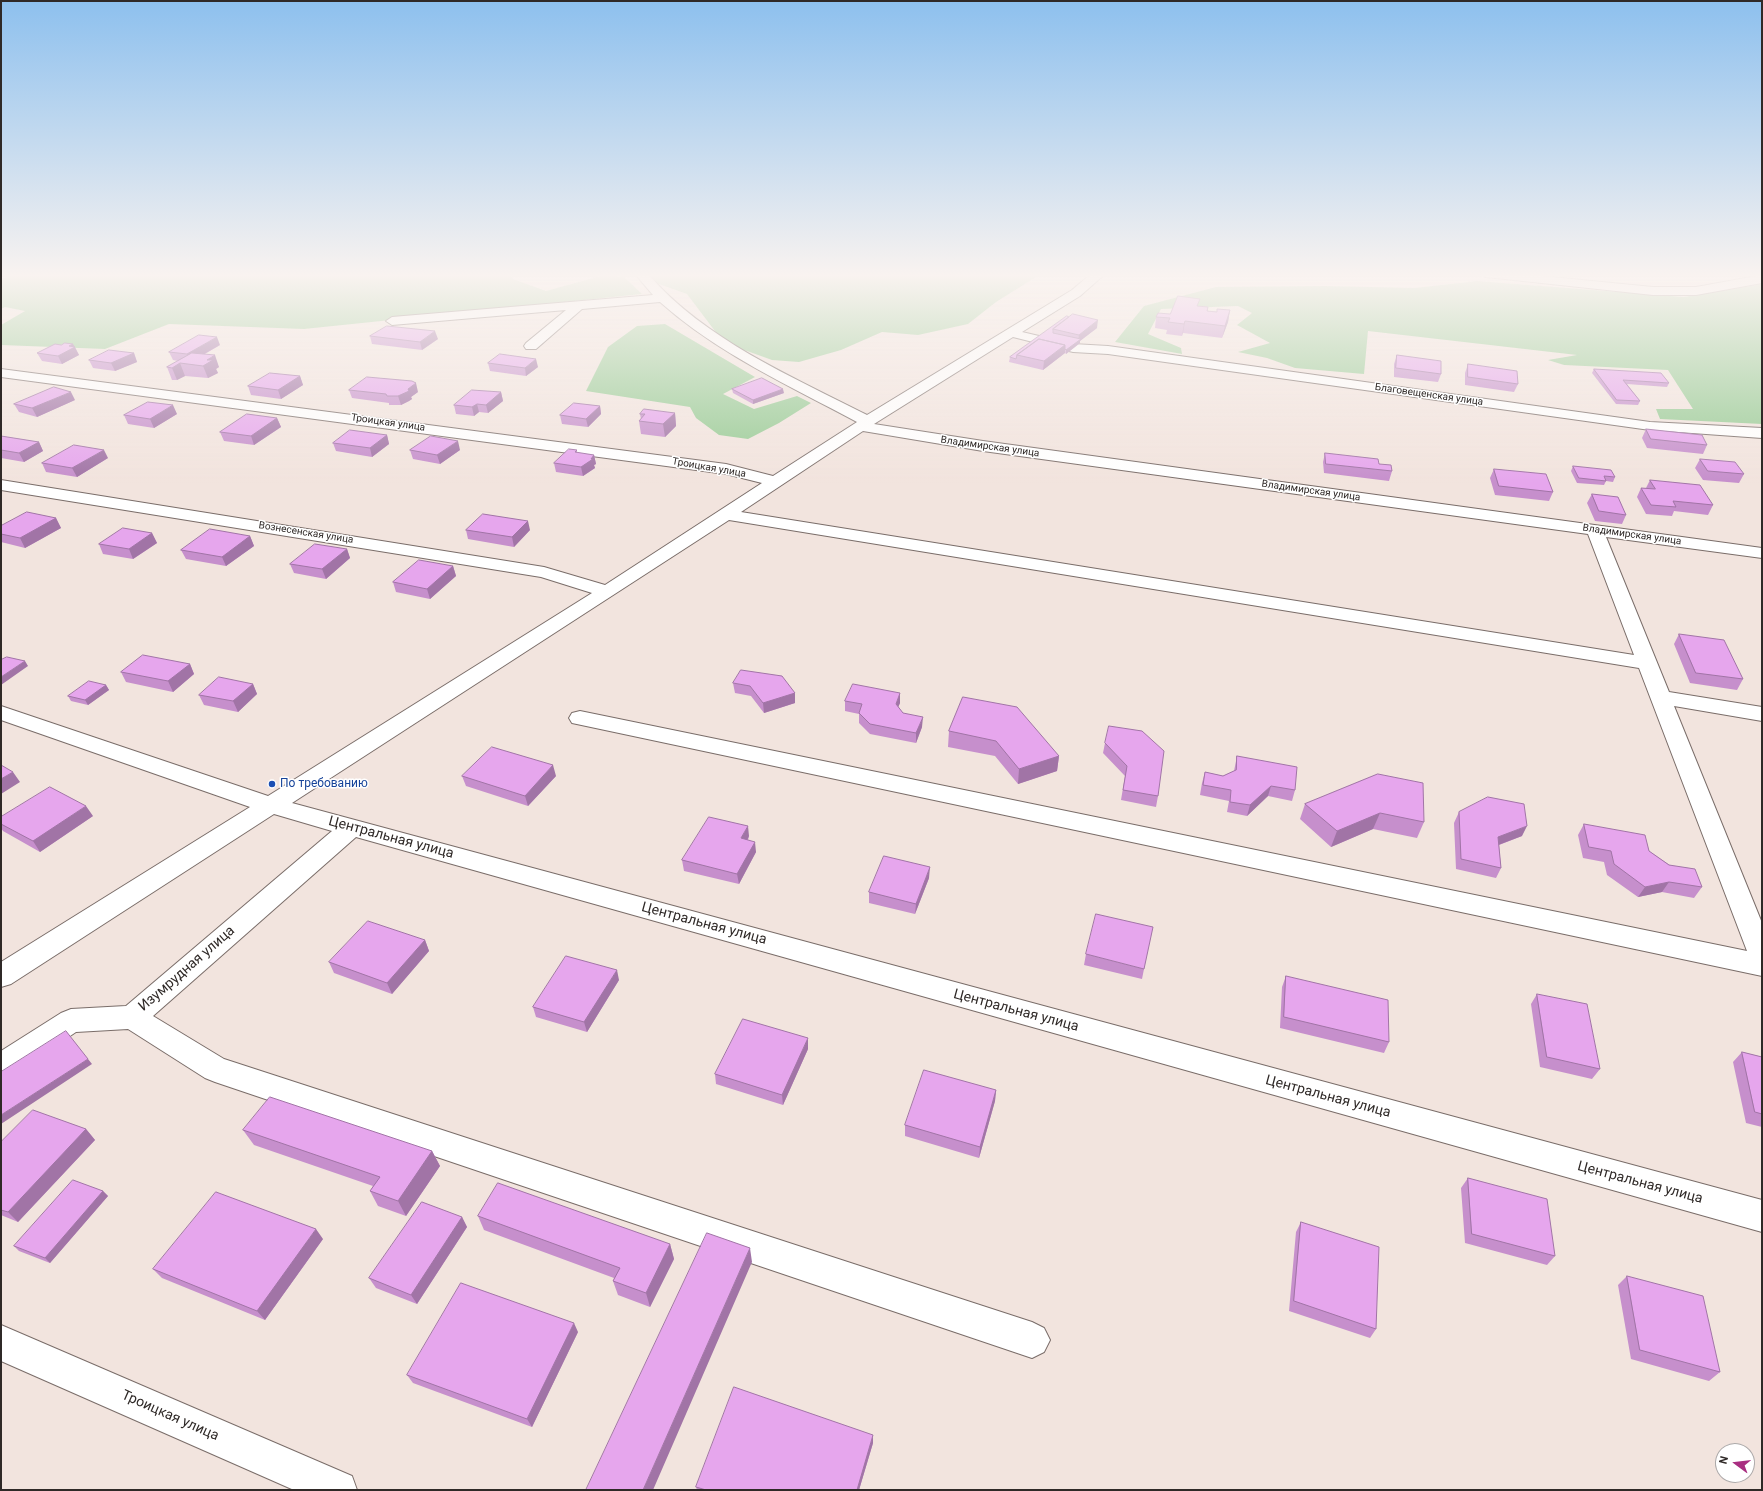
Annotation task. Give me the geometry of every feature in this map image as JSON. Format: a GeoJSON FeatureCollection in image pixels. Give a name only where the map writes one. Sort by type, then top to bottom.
{"type":"FeatureCollection","features":[{"type":"Feature","properties":{"kind":"street","name":"Владимирская улица"},"geometry":{"type":"LineString","coordinates":[[728,344],[863,424],[982,446],[1762,552]]}},
{"type":"Feature","properties":{"kind":"street"},"geometry":{"type":"LineString","coordinates":[[1,976],[607,592],[863,424],[994,344]]}},
{"type":"Feature","properties":{"kind":"street","name":"Благовещенская улица"},"geometry":{"type":"LineString","coordinates":[[1055,344],[1073,348],[1108,350],[1650,426],[1762,433]]}},
{"type":"Feature","properties":{"kind":"street","name":"Троицкая улица"},"geometry":{"type":"LineString","coordinates":[[1,373],[726,468],[774,481]]}},
{"type":"Feature","properties":{"kind":"street","name":"Вознесенская улица"},"geometry":{"type":"LineString","coordinates":[[1,485],[544,572],[607,592]]}},
{"type":"Feature","properties":{"kind":"street"},"geometry":{"type":"LineString","coordinates":[[724,514],[1647,663]]}},
{"type":"Feature","properties":{"kind":"street"},"geometry":{"type":"LineString","coordinates":[[1595,530],[1762,956]]}},
{"type":"Feature","properties":{"kind":"street"},"geometry":{"type":"LineString","coordinates":[[1661,697],[1762,714]]}},
{"type":"Feature","properties":{"kind":"street","name":"Центральная улица"},"geometry":{"type":"LineString","coordinates":[[1,713],[270,805],[1762,1216]]}},
{"type":"Feature","properties":{"kind":"street"},"geometry":{"type":"LineString","coordinates":[[580,718],[1762,965]]}},
{"type":"Feature","properties":{"kind":"street","name":"Изумрудная улица"},"geometry":{"type":"LineString","coordinates":[[1,1067],[71,1021],[132,1017],[351,828]]}},
{"type":"Feature","properties":{"kind":"street"},"geometry":{"type":"LineString","coordinates":[[132,1017],[215,1069],[1032,1340]]}},
{"type":"Feature","properties":{"kind":"street","name":"Троицкая улица"},"geometry":{"type":"LineString","coordinates":[[1,1343],[338,1490]]}},
{"type":"Feature","properties":{"kind":"green space"},"geometry":{"type":"Polygon","coordinates":[[[1,344],[119,344],[105,349],[1,345],[1,344]]]}},
{"type":"Feature","properties":{"kind":"green space"},"geometry":{"type":"Polygon","coordinates":[[[613,344],[698,344],[755,377],[723,394],[754,409],[797,396],[811,403],[779,423],[748,439],[719,435],[696,418],[690,407],[586,391],[608,347],[613,344]]]}},
{"type":"Feature","properties":{"kind":"green space"},"geometry":{"type":"Polygon","coordinates":[[[724,344],[856,344],[841,350],[799,362],[772,360],[747,351],[727,347],[724,344]]]}},
{"type":"Feature","properties":{"kind":"green space"},"geometry":{"type":"Polygon","coordinates":[[[1124,344],[1171,344],[1181,348],[1182,354],[1124,344]]]}},
{"type":"Feature","properties":{"kind":"green space"},"geometry":{"type":"Polygon","coordinates":[[[1268,344],[1367,344],[1364,374],[1295,368],[1267,358],[1238,352],[1268,344]]]}},
{"type":"Feature","properties":{"kind":"green space"},"geometry":{"type":"Polygon","coordinates":[[[1478,344],[1762,344],[1762,424],[1660,419],[1656,409],[1693,409],[1668,370],[1564,365],[1548,360],[1577,355],[1478,344]]]}},
{"type":"Feature","properties":{"kind":"building"},"geometry":{"type":"Polygon","coordinates":[[[55,344],[73,344],[69,346],[75,347],[58,356],[37,353],[55,344]]]}},
{"type":"Feature","properties":{"kind":"building"},"geometry":{"type":"Polygon","coordinates":[[[184,344],[205,344],[187,354],[169,352],[184,344]]]}},
{"type":"Feature","properties":{"kind":"building"},"geometry":{"type":"Polygon","coordinates":[[[1029,344],[1033,344],[1017,355],[1016,359],[1010,357],[1029,344]]]}},
{"type":"Feature","properties":{"kind":"building"},"geometry":{"type":"Polygon","coordinates":[[[1033,344],[1065,345],[1044,361],[1017,355],[1033,344]]]}},
{"type":"Feature","properties":{"kind":"building"},"geometry":{"type":"Polygon","coordinates":[[[1059,344],[1075,344],[1066,350],[1065,345],[1059,344]]]}},
{"type":"Feature","properties":{"kind":"building"},"geometry":{"type":"Polygon","coordinates":[[[109,350],[134,353],[111,363],[89,360],[109,350]]]}},
{"type":"Feature","properties":{"kind":"building"},"geometry":{"type":"Polygon","coordinates":[[[192,353],[215,355],[207,360],[213,360],[203,366],[180,363],[172,368],[167,367],[192,353]]]}},
{"type":"Feature","properties":{"kind":"building"},"geometry":{"type":"Polygon","coordinates":[[[500,354],[536,359],[525,368],[488,363],[500,354]]]}},
{"type":"Feature","properties":{"kind":"building"},"geometry":{"type":"Polygon","coordinates":[[[1397,355],[1441,361],[1441,374],[1396,368],[1397,355]]]}},
{"type":"Feature","properties":{"kind":"building"},"geometry":{"type":"Polygon","coordinates":[[[1468,364],[1517,371],[1518,384],[1468,377],[1468,364]]]}},
{"type":"Feature","properties":{"kind":"building"},"geometry":{"type":"Polygon","coordinates":[[[1594,369],[1661,373],[1669,383],[1623,380],[1640,401],[1617,400],[1594,369]]]}},
{"type":"Feature","properties":{"kind":"building"},"geometry":{"type":"Polygon","coordinates":[[[270,373],[300,376],[278,390],[248,386],[270,373]]]}},
{"type":"Feature","properties":{"kind":"building"},"geometry":{"type":"Polygon","coordinates":[[[367,377],[412,381],[416,383],[408,389],[409,391],[398,396],[387,396],[386,394],[349,390],[367,377]]]}},
{"type":"Feature","properties":{"kind":"building"},"geometry":{"type":"Polygon","coordinates":[[[762,378],[783,389],[753,400],[732,389],[762,378]]]}},
{"type":"Feature","properties":{"kind":"building"},"geometry":{"type":"Polygon","coordinates":[[[54,387],[71,392],[32,408],[14,404],[54,387]]]}},
{"type":"Feature","properties":{"kind":"building"},"geometry":{"type":"Polygon","coordinates":[[[472,390],[501,392],[486,405],[477,404],[472,407],[454,405],[472,390]]]}},
{"type":"Feature","properties":{"kind":"building"},"geometry":{"type":"Polygon","coordinates":[[[148,402],[173,405],[150,419],[124,415],[148,402]]]}},
{"type":"Feature","properties":{"kind":"building"},"geometry":{"type":"Polygon","coordinates":[[[574,403],[600,406],[586,419],[560,415],[574,403]]]}},
{"type":"Feature","properties":{"kind":"building"},"geometry":{"type":"Polygon","coordinates":[[[644,409],[675,413],[663,424],[639,421],[645,414],[640,414],[644,409]]]}},
{"type":"Feature","properties":{"kind":"building"},"geometry":{"type":"Polygon","coordinates":[[[247,414],[277,418],[251,436],[220,432],[247,414]]]}},
{"type":"Feature","properties":{"kind":"building"},"geometry":{"type":"Polygon","coordinates":[[[1646,429],[1702,435],[1707,445],[1651,439],[1646,429]]]}},
{"type":"Feature","properties":{"kind":"building"},"geometry":{"type":"Polygon","coordinates":[[[350,430],[387,435],[370,448],[333,443],[350,430]]]}},
{"type":"Feature","properties":{"kind":"building"},"geometry":{"type":"Polygon","coordinates":[[[1,436],[39,442],[19,453],[1,450],[1,436]]]}},
{"type":"Feature","properties":{"kind":"building"},"geometry":{"type":"Polygon","coordinates":[[[431,436],[458,441],[437,455],[410,450],[431,436]]]}},
{"type":"Feature","properties":{"kind":"building"},"geometry":{"type":"Polygon","coordinates":[[[74,445],[104,450],[72,468],[42,463],[74,445]]]}},
{"type":"Feature","properties":{"kind":"building"},"geometry":{"type":"Polygon","coordinates":[[[569,449],[577,450],[575,452],[594,455],[591,459],[593,459],[581,467],[554,463],[569,449]]]}},
{"type":"Feature","properties":{"kind":"building"},"geometry":{"type":"Polygon","coordinates":[[[1325,453],[1378,459],[1379,464],[1391,465],[1392,471],[1326,464],[1325,453]]]}},
{"type":"Feature","properties":{"kind":"building"},"geometry":{"type":"Polygon","coordinates":[[[1700,459],[1735,462],[1744,474],[1708,471],[1700,459]]]}},
{"type":"Feature","properties":{"kind":"building"},"geometry":{"type":"Polygon","coordinates":[[[1573,466],[1611,470],[1615,477],[1604,476],[1606,481],[1579,478],[1573,466]]]}},
{"type":"Feature","properties":{"kind":"building"},"geometry":{"type":"Polygon","coordinates":[[[1494,469],[1546,474],[1553,492],[1499,486],[1494,469]]]}},
{"type":"Feature","properties":{"kind":"building"},"geometry":{"type":"Polygon","coordinates":[[[1650,480],[1700,485],[1713,505],[1673,501],[1676,507],[1651,505],[1641,488],[1655,489],[1650,480]]]}},
{"type":"Feature","properties":{"kind":"building"},"geometry":{"type":"Polygon","coordinates":[[[1592,494],[1618,497],[1626,515],[1599,511],[1592,494]]]}},
{"type":"Feature","properties":{"kind":"building"},"geometry":{"type":"Polygon","coordinates":[[[27,512],[56,518],[20,538],[1,534],[1,526],[27,512]]]}},
{"type":"Feature","properties":{"kind":"building"},"geometry":{"type":"Polygon","coordinates":[[[483,514],[528,521],[512,537],[466,530],[483,514]]]}},
{"type":"Feature","properties":{"kind":"building"},"geometry":{"type":"Polygon","coordinates":[[[123,528],[152,533],[129,549],[99,544],[123,528]]]}},
{"type":"Feature","properties":{"kind":"building"},"geometry":{"type":"Polygon","coordinates":[[[210,529],[250,536],[222,557],[181,550],[210,529]]]}},
{"type":"Feature","properties":{"kind":"building"},"geometry":{"type":"Polygon","coordinates":[[[315,544],[347,549],[322,569],[290,564],[315,544]]]}},
{"type":"Feature","properties":{"kind":"building"},"geometry":{"type":"Polygon","coordinates":[[[419,560],[453,566],[427,589],[393,582],[419,560]]]}},
{"type":"Feature","properties":{"kind":"building"},"geometry":{"type":"Polygon","coordinates":[[[1679,634],[1724,640],[1743,679],[1696,673],[1679,634]]]}},
{"type":"Feature","properties":{"kind":"building"},"geometry":{"type":"Polygon","coordinates":[[[143,655],[190,664],[168,681],[121,672],[143,655]]]}},
{"type":"Feature","properties":{"kind":"building"},"geometry":{"type":"Polygon","coordinates":[[[7,657],[25,661],[1,677],[1,660],[7,657]]]}},
{"type":"Feature","properties":{"kind":"building"},"geometry":{"type":"Polygon","coordinates":[[[741,670],[782,676],[795,693],[763,703],[750,686],[733,683],[741,670]]]}},
{"type":"Feature","properties":{"kind":"building"},"geometry":{"type":"Polygon","coordinates":[[[219,677],[253,684],[233,701],[199,695],[219,677]]]}},
{"type":"Feature","properties":{"kind":"building"},"geometry":{"type":"Polygon","coordinates":[[[89,681],[106,685],[85,700],[68,696],[89,681]]]}},
{"type":"Feature","properties":{"kind":"building"},"geometry":{"type":"Polygon","coordinates":[[[853,684],[900,693],[896,704],[903,713],[923,717],[916,733],[870,724],[859,713],[862,704],[845,701],[853,684]]]}},
{"type":"Feature","properties":{"kind":"building"},"geometry":{"type":"Polygon","coordinates":[[[963,697],[1017,707],[1059,756],[1019,769],[996,741],[949,731],[963,697]]]}},
{"type":"Feature","properties":{"kind":"building"},"geometry":{"type":"Polygon","coordinates":[[[1109,726],[1142,731],[1164,751],[1158,796],[1123,790],[1127,766],[1105,743],[1109,726]]]}},
{"type":"Feature","properties":{"kind":"building"},"geometry":{"type":"Polygon","coordinates":[[[492,747],[553,765],[525,796],[462,776],[492,747]]]}},
{"type":"Feature","properties":{"kind":"building"},"geometry":{"type":"Polygon","coordinates":[[[1237,756],[1297,767],[1295,790],[1271,786],[1250,805],[1230,802],[1231,790],[1203,785],[1205,772],[1223,776],[1236,770],[1237,756]]]}},
{"type":"Feature","properties":{"kind":"building"},"geometry":{"type":"Polygon","coordinates":[[[1,765],[13,772],[1,779],[1,765]]]}},
{"type":"Feature","properties":{"kind":"building"},"geometry":{"type":"Polygon","coordinates":[[[1378,774],[1423,783],[1424,822],[1380,813],[1337,831],[1305,804],[1378,774]]]}},
{"type":"Feature","properties":{"kind":"building"},"geometry":{"type":"Polygon","coordinates":[[[50,787],[86,806],[33,841],[1,824],[1,817],[50,787]]]}},
{"type":"Feature","properties":{"kind":"building"},"geometry":{"type":"Polygon","coordinates":[[[1488,797],[1524,804],[1527,826],[1498,837],[1501,868],[1461,859],[1459,812],[1488,797]]]}},
{"type":"Feature","properties":{"kind":"building"},"geometry":{"type":"Polygon","coordinates":[[[709,817],[748,826],[741,838],[755,842],[737,874],[682,860],[709,817]]]}},
{"type":"Feature","properties":{"kind":"building"},"geometry":{"type":"Polygon","coordinates":[[[1584,824],[1645,835],[1649,851],[1669,865],[1695,869],[1702,887],[1669,882],[1645,887],[1614,864],[1611,851],[1589,847],[1584,824]]]}},
{"type":"Feature","properties":{"kind":"building"},"geometry":{"type":"Polygon","coordinates":[[[884,856],[930,867],[916,904],[869,892],[884,856]]]}},
{"type":"Feature","properties":{"kind":"building"},"geometry":{"type":"Polygon","coordinates":[[[1096,914],[1153,927],[1144,969],[1086,954],[1096,914]]]}},
{"type":"Feature","properties":{"kind":"building"},"geometry":{"type":"Polygon","coordinates":[[[368,921],[425,940],[387,983],[329,962],[368,921]]]}},
{"type":"Feature","properties":{"kind":"building"},"geometry":{"type":"Polygon","coordinates":[[[566,956],[617,970],[584,1022],[533,1007],[566,956]]]}},
{"type":"Feature","properties":{"kind":"building"},"geometry":{"type":"Polygon","coordinates":[[[1286,976],[1388,1000],[1389,1042],[1284,1017],[1286,976]]]}},
{"type":"Feature","properties":{"kind":"building"},"geometry":{"type":"Polygon","coordinates":[[[1537,994],[1587,1004],[1600,1069],[1547,1057],[1537,994]]]}},
{"type":"Feature","properties":{"kind":"building"},"geometry":{"type":"Polygon","coordinates":[[[743,1019],[808,1038],[782,1095],[715,1074],[743,1019]]]}},
{"type":"Feature","properties":{"kind":"building"},"geometry":{"type":"Polygon","coordinates":[[[66,1031],[88,1059],[1,1115],[1,1072],[66,1031]]]}},
{"type":"Feature","properties":{"kind":"building"},"geometry":{"type":"Polygon","coordinates":[[[1742,1052],[1762,1057],[1762,1114],[1755,1112],[1742,1052]]]}},
{"type":"Feature","properties":{"kind":"building"},"geometry":{"type":"Polygon","coordinates":[[[924,1070],[996,1090],[980,1147],[905,1125],[924,1070]]]}},
{"type":"Feature","properties":{"kind":"building"},"geometry":{"type":"Polygon","coordinates":[[[270,1097],[432,1151],[398,1201],[370,1191],[380,1177],[243,1130],[270,1097]]]}},
{"type":"Feature","properties":{"kind":"building"},"geometry":{"type":"Polygon","coordinates":[[[33,1110],[86,1129],[8,1212],[1,1210],[1,1142],[33,1110]]]}},
{"type":"Feature","properties":{"kind":"building"},"geometry":{"type":"Polygon","coordinates":[[[1468,1178],[1547,1199],[1555,1256],[1472,1234],[1468,1178]]]}},
{"type":"Feature","properties":{"kind":"building"},"geometry":{"type":"Polygon","coordinates":[[[73,1180],[103,1191],[45,1258],[14,1246],[73,1180]]]}},
{"type":"Feature","properties":{"kind":"building"},"geometry":{"type":"Polygon","coordinates":[[[498,1183],[670,1244],[646,1293],[613,1281],[620,1268],[478,1216],[498,1183]]]}},
{"type":"Feature","properties":{"kind":"building"},"geometry":{"type":"Polygon","coordinates":[[[216,1192],[316,1229],[257,1311],[153,1269],[216,1192]]]}},
{"type":"Feature","properties":{"kind":"building"},"geometry":{"type":"Polygon","coordinates":[[[422,1202],[462,1217],[411,1295],[369,1278],[422,1202]]]}},
{"type":"Feature","properties":{"kind":"building"},"geometry":{"type":"Polygon","coordinates":[[[1301,1222],[1379,1247],[1376,1329],[1294,1301],[1301,1222]]]}},
{"type":"Feature","properties":{"kind":"building"},"geometry":{"type":"Polygon","coordinates":[[[707,1233],[750,1248],[643,1490],[586,1490],[707,1233]]]}},
{"type":"Feature","properties":{"kind":"building"},"geometry":{"type":"Polygon","coordinates":[[[1627,1276],[1703,1296],[1720,1372],[1640,1350],[1627,1276]]]}},
{"type":"Feature","properties":{"kind":"building"},"geometry":{"type":"Polygon","coordinates":[[[461,1283],[574,1323],[527,1419],[407,1375],[461,1283]]]}},
{"type":"Feature","properties":{"kind":"building"},"geometry":{"type":"Polygon","coordinates":[[[734,1387],[873,1435],[857,1490],[706,1490],[696,1487],[734,1387]]]}},
{"type":"Feature","properties":{"kind":"place","name":"По требованию"},"geometry":{"type":"Point","coordinates":[272,784]}}]}
